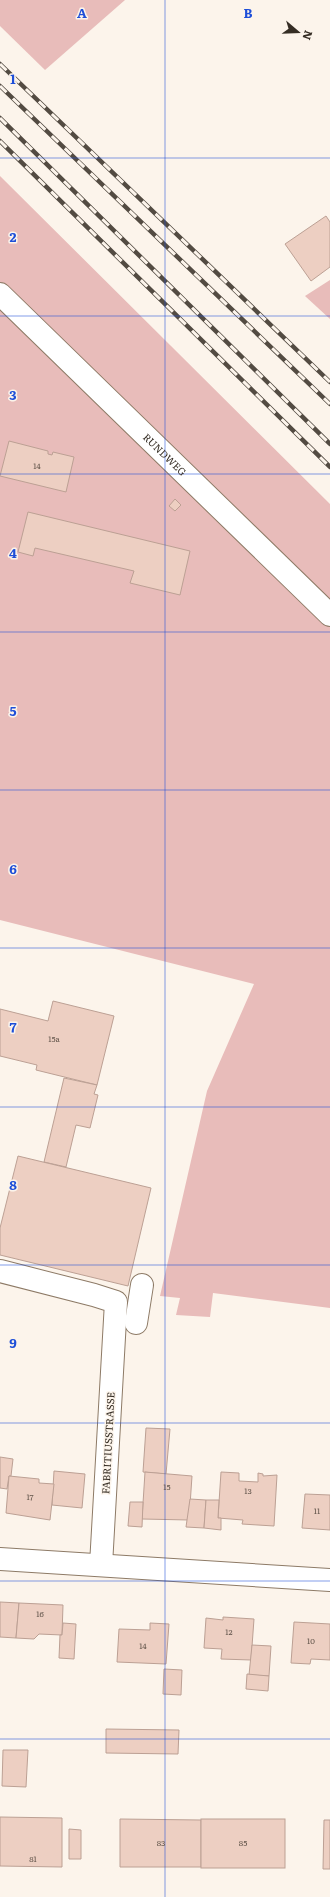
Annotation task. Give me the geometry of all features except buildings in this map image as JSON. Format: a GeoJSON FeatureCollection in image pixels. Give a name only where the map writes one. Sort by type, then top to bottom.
{"type":"FeatureCollection","features":[{"type":"Feature","properties":{"kind":"street","name":"RUNDWEG"},"geometry":{"type":"LineString","coordinates":[[0,294],[330,615]]}},
{"type":"Feature","properties":{"kind":"street"},"geometry":{"type":"LineString","coordinates":[[0,1271],[116,1302],[126,1322]]}},
{"type":"Feature","properties":{"kind":"street"},"geometry":{"type":"LineString","coordinates":[[126,1322],[142,1285]]}},
{"type":"Feature","properties":{"kind":"street","name":"FABRITIUSSTRASSE"},"geometry":{"type":"LineString","coordinates":[[101,1565],[126,1322]]}},
{"type":"Feature","properties":{"kind":"street"},"geometry":{"type":"LineString","coordinates":[[0,1559],[330,1580]]}},
{"type":"Feature","properties":{"kind":"shaded area"},"geometry":{"type":"Polygon","coordinates":[[[0,0],[125,0],[45,70],[0,26],[0,0]]]}},
{"type":"Feature","properties":{"kind":"shaded area"},"geometry":{"type":"Polygon","coordinates":[[[0,176],[330,504],[330,1308],[213,1293],[210,1317],[176,1315],[180,1298],[160,1296],[207,1091],[254,984],[0,920],[0,176]]]}},
{"type":"Feature","properties":{"kind":"shaded area"},"geometry":{"type":"Polygon","coordinates":[[[330,280],[330,319],[305,296],[330,280]]]}},
{"type":"Feature","properties":{"kind":"railway"},"geometry":{"type":"LineString","coordinates":[[0,64],[330,382]]}},
{"type":"Feature","properties":{"kind":"railway"},"geometry":{"type":"LineString","coordinates":[[0,86],[330,404]]}},
{"type":"Feature","properties":{"kind":"railway"},"geometry":{"type":"LineString","coordinates":[[0,118],[330,444]]}},
{"type":"Feature","properties":{"kind":"railway"},"geometry":{"type":"LineString","coordinates":[[0,141],[330,467]]}}]}
